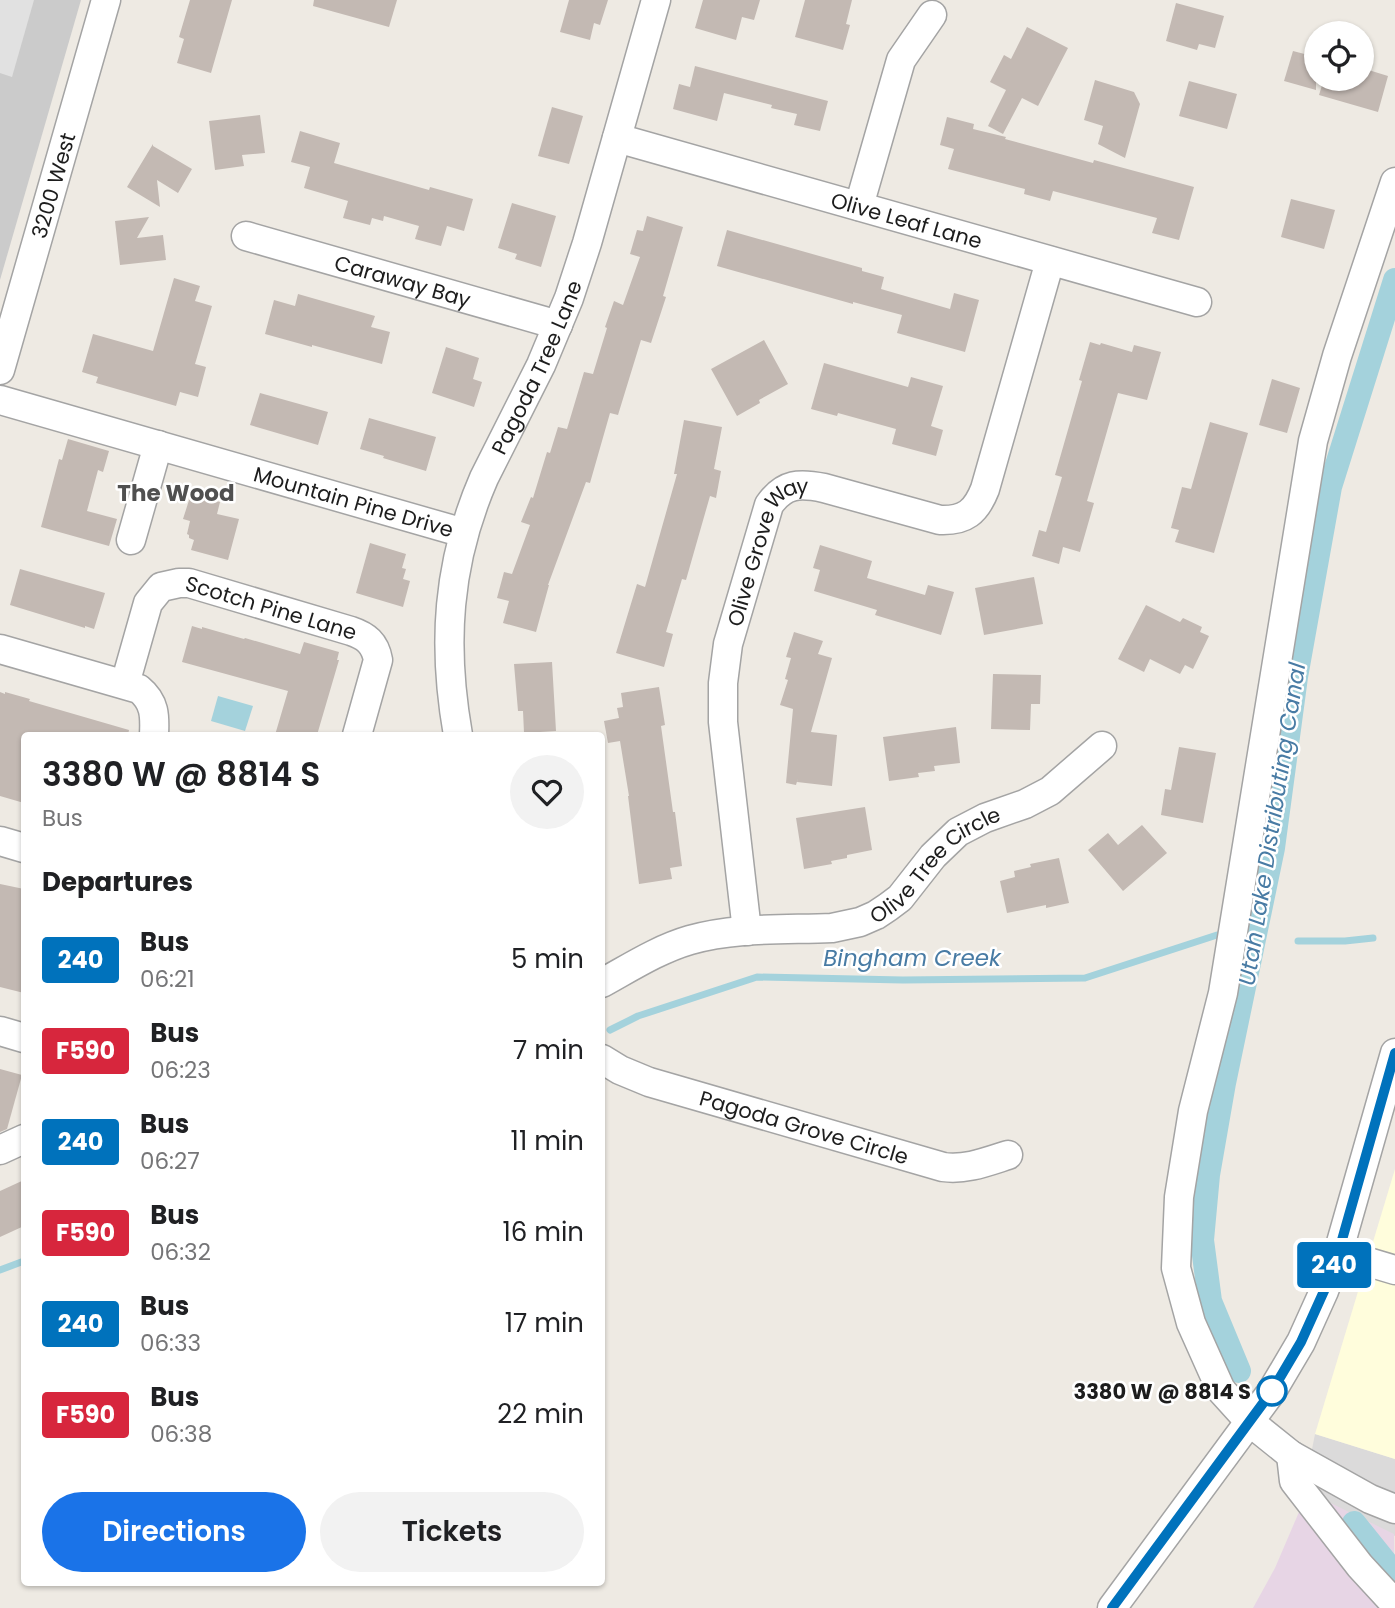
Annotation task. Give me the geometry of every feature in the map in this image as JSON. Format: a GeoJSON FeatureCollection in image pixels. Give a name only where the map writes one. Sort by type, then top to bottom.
{"type":"FeatureCollection","features":[{"type":"Feature","properties":{"kind":"street","name":"3200 West"},"geometry":{"type":"LineString","coordinates":[[0,370],[106,0]]}},
{"type":"Feature","properties":{"kind":"street","name":"Pagoda Tree Lane"},"geometry":{"type":"LineString","coordinates":[[458,732],[450,679],[449,629],[455,571],[464,533],[484,478],[541,365],[558,325],[584,252],[656,0]]}},
{"type":"Feature","properties":{"kind":"street"},"geometry":{"type":"LineString","coordinates":[[859,206],[901,60],[932,15]]}},
{"type":"Feature","properties":{"kind":"street","name":"Olive Leaf Lane"},"geometry":{"type":"LineString","coordinates":[[617,138],[1197,302]]}},
{"type":"Feature","properties":{"kind":"street"},"geometry":{"type":"LineString","coordinates":[[1395,181],[1313,441],[1223,993],[1192,1111],[1179,1197],[1176,1268],[1191,1323],[1221,1390],[1250,1422],[1291,1455],[1370,1499],[1395,1509]]}},
{"type":"Feature","properties":{"kind":"street","name":"Caraway Bay"},"geometry":{"type":"LineString","coordinates":[[246,236],[558,325]]}},
{"type":"Feature","properties":{"kind":"street","name":"Olive Grove Way"},"geometry":{"type":"LineString","coordinates":[[747,931],[723,722],[723,683],[728,644],[769,505],[788,487],[806,485],[940,520],[956,520],[971,512],[985,489],[1050,261]]}},
{"type":"Feature","properties":{"kind":"street","name":"Mountain Pine Drive"},"geometry":{"type":"LineString","coordinates":[[0,400],[464,533]]}},
{"type":"Feature","properties":{"kind":"street"},"geometry":{"type":"LineString","coordinates":[[131,540],[158,445]]}},
{"type":"Feature","properties":{"kind":"street","name":"Scotch Pine Lane"},"geometry":{"type":"LineString","coordinates":[[125,684],[148,603],[161,587],[189,583],[366,638],[376,650],[378,660],[358,732]]}},
{"type":"Feature","properties":{"kind":"street"},"geometry":{"type":"LineString","coordinates":[[0,649],[139,689],[152,702],[154,732]]}},
{"type":"Feature","properties":{"kind":"street","name":"Olive Tree Circle"},"geometry":{"type":"LineString","coordinates":[[747,931],[832,928],[876,915],[900,898],[933,856],[958,832],[1050,791],[1102,746]]}},
{"type":"Feature","properties":{"kind":"street"},"geometry":{"type":"LineString","coordinates":[[0,841],[21,847]]}},
{"type":"Feature","properties":{"kind":"street"},"geometry":{"type":"LineString","coordinates":[[605,981],[667,948],[714,934],[747,931]]}},
{"type":"Feature","properties":{"kind":"street"},"geometry":{"type":"LineString","coordinates":[[0,1031],[21,1037]]}},
{"type":"Feature","properties":{"kind":"street"},"geometry":{"type":"LineString","coordinates":[[1112,1608],[1250,1422],[1301,1342],[1321,1300],[1338,1254],[1395,1053]]}},
{"type":"Feature","properties":{"kind":"street","name":"Pagoda Grove Circle"},"geometry":{"type":"LineString","coordinates":[[605,1061],[649,1082],[943,1167],[963,1168],[1008,1155]]}},
{"type":"Feature","properties":{"kind":"street"},"geometry":{"type":"LineString","coordinates":[[0,1150],[21,1140]]}},
{"type":"Feature","properties":{"kind":"street"},"geometry":{"type":"LineString","coordinates":[[1338,1254],[1395,1270]]}},
{"type":"Feature","properties":{"kind":"street"},"geometry":{"type":"LineString","coordinates":[[1291,1455],[1294,1480],[1360,1566],[1395,1604]]}},
{"type":"Feature","properties":{"kind":"shaded area"},"geometry":{"type":"Polygon","coordinates":[[[0,0],[81,0],[0,280],[0,0]]]}},
{"type":"Feature","properties":{"kind":"shaded area"},"geometry":{"type":"Polygon","coordinates":[[[0,0],[34,0],[12,77],[0,73],[0,0]]]}},
{"type":"Feature","properties":{"kind":"shaded area"},"geometry":{"type":"Polygon","coordinates":[[[1395,1169],[1395,1459],[1315,1434],[1395,1169]]]}},
{"type":"Feature","properties":{"kind":"shaded area"},"geometry":{"type":"Polygon","coordinates":[[[1315,1434],[1395,1459],[1395,1536],[1304,1490],[1315,1434]]]}},
{"type":"Feature","properties":{"kind":"shaded area"},"geometry":{"type":"Polygon","coordinates":[[[1304,1490],[1394,1534],[1395,1608],[1253,1608],[1275,1568],[1299,1512],[1304,1490]]]}},
{"type":"Feature","properties":{"kind":"water"},"geometry":{"type":"Polygon","coordinates":[[[218,696],[253,706],[245,731],[211,721],[218,696]]]}},
{"type":"Feature","properties":{"kind":"building"},"geometry":{"type":"Polygon","coordinates":[[[190,0],[232,0],[211,73],[177,63],[184,39],[179,37],[190,0]]]}},
{"type":"Feature","properties":{"kind":"building"},"geometry":{"type":"Polygon","coordinates":[[[314,0],[397,0],[389,27],[313,6],[314,0]]]}},
{"type":"Feature","properties":{"kind":"building"},"geometry":{"type":"Polygon","coordinates":[[[569,0],[608,0],[600,25],[594,23],[590,40],[560,32],[569,0]]]}},
{"type":"Feature","properties":{"kind":"building"},"geometry":{"type":"Polygon","coordinates":[[[703,0],[760,0],[754,20],[742,17],[736,40],[695,28],[703,0]]]}},
{"type":"Feature","properties":{"kind":"building"},"geometry":{"type":"Polygon","coordinates":[[[805,0],[852,0],[846,24],[850,25],[843,50],[795,37],[805,0]]]}},
{"type":"Feature","properties":{"kind":"building"},"geometry":{"type":"Polygon","coordinates":[[[1176,3],[1224,16],[1215,48],[1199,44],[1197,50],[1166,41],[1176,3]]]}},
{"type":"Feature","properties":{"kind":"building"},"geometry":{"type":"Polygon","coordinates":[[[1027,27],[1068,48],[1038,106],[1022,98],[1003,134],[988,126],[1006,90],[990,82],[1004,55],[1011,59],[1027,27]]]}},
{"type":"Feature","properties":{"kind":"building"},"geometry":{"type":"Polygon","coordinates":[[[1293,51],[1304,54],[1304,87],[1284,81],[1293,51]]]}},
{"type":"Feature","properties":{"kind":"building"},"geometry":{"type":"Polygon","coordinates":[[[695,66],[828,101],[820,131],[794,125],[797,114],[724,93],[717,121],[673,109],[679,84],[690,87],[695,66]]]}},
{"type":"Feature","properties":{"kind":"building"},"geometry":{"type":"Polygon","coordinates":[[[1374,72],[1388,76],[1378,112],[1319,95],[1320,91],[1374,91],[1374,72]]]}},
{"type":"Feature","properties":{"kind":"building"},"geometry":{"type":"Polygon","coordinates":[[[1095,80],[1134,92],[1140,104],[1125,158],[1098,144],[1103,126],[1084,120],[1095,80]]]}},
{"type":"Feature","properties":{"kind":"building"},"geometry":{"type":"Polygon","coordinates":[[[1189,81],[1237,94],[1227,129],[1179,116],[1189,81]]]}},
{"type":"Feature","properties":{"kind":"building"},"geometry":{"type":"Polygon","coordinates":[[[552,107],[583,116],[569,164],[538,156],[552,107]]]}},
{"type":"Feature","properties":{"kind":"building"},"geometry":{"type":"Polygon","coordinates":[[[260,115],[265,153],[242,155],[244,166],[215,170],[209,121],[260,115]]]}},
{"type":"Feature","properties":{"kind":"building"},"geometry":{"type":"Polygon","coordinates":[[[947,117],[974,124],[973,129],[1006,137],[1005,139],[1194,187],[1179,240],[1152,233],[1157,218],[1053,191],[1050,201],[1024,194],[1025,189],[948,169],[954,149],[940,145],[947,117]]]}},
{"type":"Feature","properties":{"kind":"building"},"geometry":{"type":"Polygon","coordinates":[[[300,131],[340,143],[334,163],[429,190],[430,187],[473,199],[464,231],[447,226],[441,246],[415,239],[419,226],[384,216],[383,221],[372,218],[370,225],[343,218],[348,201],[304,188],[310,167],[291,162],[300,131]]]}},
{"type":"Feature","properties":{"kind":"building"},"geometry":{"type":"Polygon","coordinates":[[[153,144],[192,169],[178,193],[157,180],[160,207],[127,187],[153,144]]]}},
{"type":"Feature","properties":{"kind":"building"},"geometry":{"type":"Polygon","coordinates":[[[1291,199],[1335,210],[1324,249],[1281,237],[1291,199]]]}},
{"type":"Feature","properties":{"kind":"building"},"geometry":{"type":"Polygon","coordinates":[[[512,203],[556,216],[541,267],[515,259],[517,254],[498,248],[512,203]]]}},
{"type":"Feature","properties":{"kind":"building"},"geometry":{"type":"Polygon","coordinates":[[[647,216],[683,227],[663,296],[666,297],[651,343],[641,340],[618,415],[610,413],[590,483],[586,482],[548,585],[536,632],[503,623],[509,601],[497,598],[504,572],[512,574],[530,525],[521,522],[531,497],[533,498],[558,427],[567,429],[584,372],[593,374],[614,301],[623,305],[640,257],[630,254],[637,230],[643,231],[647,216]]]}},
{"type":"Feature","properties":{"kind":"building"},"geometry":{"type":"Polygon","coordinates":[[[149,217],[137,238],[163,235],[166,260],[120,265],[115,221],[149,217]]]}},
{"type":"Feature","properties":{"kind":"building"},"geometry":{"type":"Polygon","coordinates":[[[727,230],[862,268],[862,271],[884,277],[881,289],[950,309],[954,293],[979,300],[965,352],[897,333],[902,315],[717,266],[727,230]]]}},
{"type":"Feature","properties":{"kind":"building"},"geometry":{"type":"Polygon","coordinates":[[[174,278],[200,286],[195,301],[212,306],[195,364],[206,367],[198,397],[180,392],[176,406],[96,383],[98,377],[82,372],[93,334],[153,351],[174,278]]]}},
{"type":"Feature","properties":{"kind":"building"},"geometry":{"type":"Polygon","coordinates":[[[298,294],[375,316],[371,327],[390,332],[382,364],[265,334],[274,300],[295,306],[298,294]]]}},
{"type":"Feature","properties":{"kind":"building"},"geometry":{"type":"Polygon","coordinates":[[[764,340],[788,384],[737,416],[711,369],[764,340]]]}},
{"type":"Feature","properties":{"kind":"building"},"geometry":{"type":"Polygon","coordinates":[[[1090,342],[1132,352],[1134,345],[1161,352],[1147,400],[1118,393],[1087,501],[1094,503],[1080,552],[1063,547],[1059,564],[1032,556],[1039,530],[1046,532],[1062,477],[1055,475],[1082,381],[1079,380],[1090,342]]]}},
{"type":"Feature","properties":{"kind":"building"},"geometry":{"type":"Polygon","coordinates":[[[446,347],[479,358],[473,379],[482,382],[474,407],[432,393],[446,347]]]}},
{"type":"Feature","properties":{"kind":"building"},"geometry":{"type":"Polygon","coordinates":[[[824,363],[908,387],[911,377],[943,386],[931,426],[943,430],[936,456],[892,444],[896,429],[838,413],[837,416],[811,409],[824,363]]]}},
{"type":"Feature","properties":{"kind":"building"},"geometry":{"type":"Polygon","coordinates":[[[1272,379],[1300,388],[1287,433],[1259,425],[1272,379]]]}},
{"type":"Feature","properties":{"kind":"building"},"geometry":{"type":"Polygon","coordinates":[[[260,393],[328,412],[318,445],[250,425],[260,393]]]}},
{"type":"Feature","properties":{"kind":"building"},"geometry":{"type":"Polygon","coordinates":[[[369,418],[436,437],[426,471],[360,449],[369,418]]]}},
{"type":"Feature","properties":{"kind":"building"},"geometry":{"type":"Polygon","coordinates":[[[684,420],[722,427],[714,469],[721,471],[716,498],[710,496],[686,580],[682,579],[666,632],[673,634],[664,667],[616,653],[637,584],[645,587],[677,474],[674,474],[684,420]]]}},
{"type":"Feature","properties":{"kind":"building"},"geometry":{"type":"Polygon","coordinates":[[[1210,422],[1248,433],[1214,553],[1175,542],[1179,530],[1171,528],[1182,487],[1191,489],[1210,422]]]}},
{"type":"Feature","properties":{"kind":"building"},"geometry":{"type":"Polygon","coordinates":[[[68,439],[109,451],[103,472],[98,470],[87,511],[117,519],[109,546],[41,527],[59,459],[62,460],[68,439]]]}},
{"type":"Feature","properties":{"kind":"building"},"geometry":{"type":"Polygon","coordinates":[[[191,494],[220,502],[217,514],[239,519],[228,560],[191,550],[194,540],[187,534],[190,521],[183,519],[191,494]]]}},
{"type":"Feature","properties":{"kind":"building"},"geometry":{"type":"Polygon","coordinates":[[[370,543],[406,554],[402,568],[406,569],[403,579],[410,581],[403,607],[356,593],[370,543]]]}},
{"type":"Feature","properties":{"kind":"building"},"geometry":{"type":"Polygon","coordinates":[[[820,545],[872,561],[867,578],[925,595],[928,585],[954,592],[941,635],[875,615],[877,610],[814,591],[820,570],[813,568],[820,545]]]}},
{"type":"Feature","properties":{"kind":"building"},"geometry":{"type":"Polygon","coordinates":[[[20,569],[105,593],[94,629],[10,605],[20,569]]]}},
{"type":"Feature","properties":{"kind":"building"},"geometry":{"type":"Polygon","coordinates":[[[1034,577],[1043,624],[984,635],[975,588],[1034,577]]]}},
{"type":"Feature","properties":{"kind":"building"},"geometry":{"type":"Polygon","coordinates":[[[1146,605],[1180,622],[1183,618],[1202,627],[1200,632],[1209,636],[1193,669],[1185,665],[1180,674],[1150,659],[1144,672],[1118,659],[1146,605]]]}},
{"type":"Feature","properties":{"kind":"building"},"geometry":{"type":"Polygon","coordinates":[[[192,626],[300,654],[304,642],[339,652],[318,732],[276,732],[288,691],[182,662],[192,626]]]}},
{"type":"Feature","properties":{"kind":"building"},"geometry":{"type":"Polygon","coordinates":[[[794,632],[823,641],[818,654],[832,658],[811,732],[837,735],[832,786],[797,782],[798,778],[796,785],[786,783],[793,709],[780,705],[791,658],[786,657],[794,632]]]}},
{"type":"Feature","properties":{"kind":"building"},"geometry":{"type":"Polygon","coordinates":[[[552,662],[556,731],[524,732],[523,711],[518,711],[514,664],[552,662]]]}},
{"type":"Feature","properties":{"kind":"building"},"geometry":{"type":"Polygon","coordinates":[[[993,674],[1041,675],[1040,704],[1031,704],[1030,730],[991,729],[993,674]]]}},
{"type":"Feature","properties":{"kind":"building"},"geometry":{"type":"Polygon","coordinates":[[[659,687],[665,725],[661,726],[682,866],[670,868],[672,879],[639,884],[620,741],[608,743],[604,721],[619,718],[617,708],[623,707],[621,693],[659,687]]]}},
{"type":"Feature","properties":{"kind":"building"},"geometry":{"type":"Polygon","coordinates":[[[0,692],[129,730],[21,732],[21,802],[0,796],[0,692]]]}},
{"type":"Feature","properties":{"kind":"building"},"geometry":{"type":"Polygon","coordinates":[[[956,727],[960,763],[934,766],[935,771],[918,773],[919,777],[889,781],[883,737],[956,727]]]}},
{"type":"Feature","properties":{"kind":"building"},"geometry":{"type":"Polygon","coordinates":[[[1179,747],[1216,753],[1203,823],[1161,815],[1165,789],[1171,790],[1179,747]]]}},
{"type":"Feature","properties":{"kind":"building"},"geometry":{"type":"Polygon","coordinates":[[[865,807],[872,850],[847,855],[847,858],[831,861],[832,864],[804,869],[796,818],[865,807]]]}},
{"type":"Feature","properties":{"kind":"building"},"geometry":{"type":"Polygon","coordinates":[[[1142,825],[1167,853],[1123,891],[1088,850],[1108,833],[1118,845],[1142,825]]]}},
{"type":"Feature","properties":{"kind":"building"},"geometry":{"type":"Polygon","coordinates":[[[1059,858],[1069,903],[1007,913],[1000,881],[1015,877],[1014,871],[1031,867],[1030,864],[1059,858]]]}},
{"type":"Feature","properties":{"kind":"building"},"geometry":{"type":"Polygon","coordinates":[[[0,884],[21,888],[21,992],[0,987],[0,884]]]}},
{"type":"Feature","properties":{"kind":"building"},"geometry":{"type":"Polygon","coordinates":[[[0,1069],[21,1075],[21,1079],[7,1129],[0,1132],[0,1069]]]}},
{"type":"Feature","properties":{"kind":"building"},"geometry":{"type":"Polygon","coordinates":[[[21,1181],[21,1227],[0,1237],[0,1191],[21,1181]]]}},
{"type":"Feature","properties":{"kind":"waterway","name":"Utah Lake Distributing Canal"},"geometry":{"type":"LineString","coordinates":[[1239,1371],[1210,1301],[1202,1240],[1208,1175],[1224,1083],[1273,848],[1296,677],[1330,487],[1395,280]]}},
{"type":"Feature","properties":{"kind":"waterway","name":"Bingham Creek"},"geometry":{"type":"LineString","coordinates":[[610,1030],[638,1016],[757,977],[903,980],[1085,978],[1217,935]]}},
{"type":"Feature","properties":{"kind":"waterway","name":"Bingham Creek"},"geometry":{"type":"LineString","coordinates":[[1298,941],[1373,938]]}},
{"type":"Feature","properties":{"kind":"waterway","name":"Bingham Creek"},"geometry":{"type":"LineString","coordinates":[[0,1270],[21,1262]]}},
{"type":"Feature","properties":{"kind":"waterway","name":"Utah Lake Distributing Canal"},"geometry":{"type":"LineString","coordinates":[[1354,1523],[1395,1574]]}},
{"type":"Feature","properties":{"kind":"bus line","name":"240"},"geometry":{"type":"LineString","coordinates":[[1112,1608],[1272,1391],[1313,1319],[1338,1254],[1395,1053]]}},
{"type":"Feature","properties":{"kind":"place","name":"3380 W @ 8814 S"},"geometry":{"type":"Point","coordinates":[1272,1391]}},
{"type":"Feature","properties":{"kind":"district","name":"The Wood"},"geometry":{"type":"Point","coordinates":[176,493]}}]}
